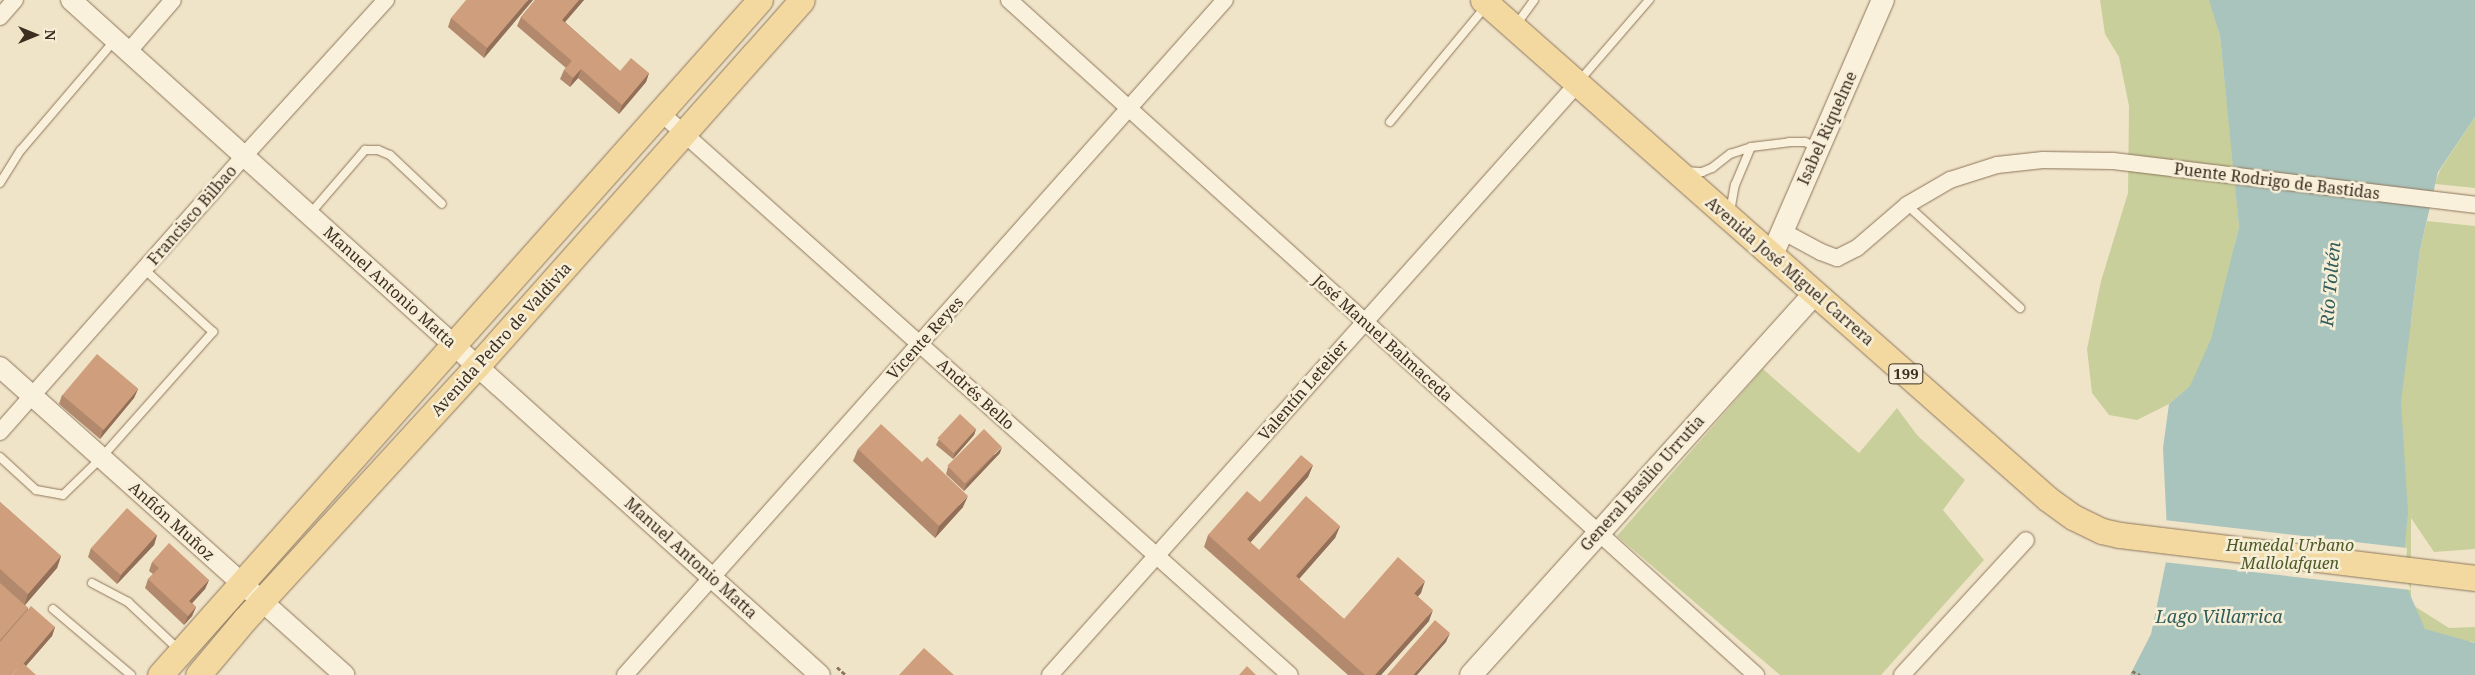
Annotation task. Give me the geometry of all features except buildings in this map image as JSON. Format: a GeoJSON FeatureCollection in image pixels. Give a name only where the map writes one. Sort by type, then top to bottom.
{"type":"FeatureCollection","features":[{"type":"Feature","properties":{"kind":"main road","name":"Avenida Pedro de Valdivia"},"geometry":{"type":"LineString","coordinates":[[160,675],[760,0]]}},
{"type":"Feature","properties":{"kind":"main road","name":"Avenida Pedro de Valdivia"},"geometry":{"type":"LineString","coordinates":[[198,675],[261,602],[477,366],[802,0]]}},
{"type":"Feature","properties":{"kind":"main road","name":"Isabel Riquelme"},"geometry":{"type":"LineString","coordinates":[[1772,255],[1883,0]]}},
{"type":"Feature","properties":{"kind":"main road","name":"Avenida José Miguel Carrera"},"geometry":{"type":"LineString","coordinates":[[1486,2],[2060,508],[2086,524],[2120,535],[2475,578]]}},
{"type":"Feature","properties":{"kind":"main road","name":"General Basilio Urrutia"},"geometry":{"type":"LineString","coordinates":[[1471,675],[1815,293]]}},
{"type":"Feature","properties":{"kind":"street"},"geometry":{"type":"LineString","coordinates":[[0,17],[15,0]]}},
{"type":"Feature","properties":{"kind":"street","name":"Manuel Antonio Matta"},"geometry":{"type":"LineString","coordinates":[[71,0],[820,675]]}},
{"type":"Feature","properties":{"kind":"street"},"geometry":{"type":"LineString","coordinates":[[122,46],[173,0]]}},
{"type":"Feature","properties":{"kind":"street","name":"Francisco Bilbao"},"geometry":{"type":"LineString","coordinates":[[0,432],[244,156],[386,0]]}},
{"type":"Feature","properties":{"kind":"street","name":"José Manuel Balmaceda"},"geometry":{"type":"LineString","coordinates":[[1009,0],[1756,675]]}},
{"type":"Feature","properties":{"kind":"street","name":"Vicente Reyes"},"geometry":{"type":"LineString","coordinates":[[625,675],[1225,0]]}},
{"type":"Feature","properties":{"kind":"street","name":"Valentín Letelier"},"geometry":{"type":"LineString","coordinates":[[1050,675],[1578,83]]}},
{"type":"Feature","properties":{"kind":"street","name":"Andrés Bello"},"geometry":{"type":"LineString","coordinates":[[661,113],[1290,675]]}},
{"type":"Feature","properties":{"kind":"street","name":"Puente Rodrigo de Bastidas"},"geometry":{"type":"LineString","coordinates":[[1907,205],[1950,180],[1997,165],[2044,160],[2113,161],[2475,205]]}},
{"type":"Feature","properties":{"kind":"street"},"geometry":{"type":"LineString","coordinates":[[1782,231],[1821,252],[1837,258],[1857,248],[1907,205]]}},
{"type":"Feature","properties":{"kind":"street","name":"Anfión Muñoz"},"geometry":{"type":"LineString","coordinates":[[0,367],[344,675]]}},
{"type":"Feature","properties":{"kind":"street"},"geometry":{"type":"LineString","coordinates":[[1902,675],[2026,540]]}},
{"type":"Feature","properties":{"kind":"lane"},"geometry":{"type":"LineString","coordinates":[[1515,28],[1534,0]]}},
{"type":"Feature","properties":{"kind":"lane"},"geometry":{"type":"LineString","coordinates":[[1578,83],[1649,0]]}},
{"type":"Feature","properties":{"kind":"lane"},"geometry":{"type":"LineString","coordinates":[[1390,122],[1486,2]]}},
{"type":"Feature","properties":{"kind":"lane"},"geometry":{"type":"LineString","coordinates":[[0,183],[21,150],[122,46]]}},
{"type":"Feature","properties":{"kind":"lane"},"geometry":{"type":"LineString","coordinates":[[1676,170],[1702,172],[1712,168],[1730,154],[1751,147],[1805,142],[1818,148]]}},
{"type":"Feature","properties":{"kind":"lane"},"geometry":{"type":"LineString","coordinates":[[1729,217],[1735,185],[1751,147]]}},
{"type":"Feature","properties":{"kind":"lane"},"geometry":{"type":"LineString","coordinates":[[309,215],[365,150],[378,150],[390,155],[442,204]]}},
{"type":"Feature","properties":{"kind":"lane"},"geometry":{"type":"LineString","coordinates":[[1907,205],[2020,308]]}},
{"type":"Feature","properties":{"kind":"lane"},"geometry":{"type":"LineString","coordinates":[[0,457],[36,490],[63,495],[101,458],[213,332],[144,269]]}},
{"type":"Feature","properties":{"kind":"lane"},"geometry":{"type":"LineString","coordinates":[[92,583],[128,602],[181,652]]}},
{"type":"Feature","properties":{"kind":"lane"},"geometry":{"type":"LineString","coordinates":[[53,609],[131,675]]}},
{"type":"Feature","properties":{"kind":"path"},"geometry":{"type":"LineString","coordinates":[[2132,671],[2140,675]]}},
{"type":"Feature","properties":{"kind":"green space","name":"Humedal Urbano Mallolafquen"},"geometry":{"type":"Polygon","coordinates":[[[2100,0],[2475,0],[2410,220],[2411,323],[2420,250],[2427,221],[2475,226],[2475,549],[2434,552],[2411,518],[2411,604],[2449,628],[2475,627],[2475,643],[2470,641],[2475,675],[2168,598],[2188,388],[2169,404],[2137,420],[2109,415],[2092,393],[2087,349],[2101,281],[2128,193],[2129,106],[2119,57],[2105,34],[2100,0]],[[2217,25],[2220,36],[2231,141],[2254,83],[2217,25]],[[2232,148],[2239,227],[2234,246],[2251,209],[2232,148]]]}},
{"type":"Feature","properties":{"kind":"green space"},"geometry":{"type":"Polygon","coordinates":[[[2475,117],[2475,188],[2435,184],[2440,170],[2475,117]]]}},
{"type":"Feature","properties":{"kind":"green space"},"geometry":{"type":"Polygon","coordinates":[[[1763,369],[1859,453],[1897,408],[1917,435],[1965,480],[1943,510],[1984,560],[1881,675],[1780,675],[1617,536],[1763,369]]]}},
{"type":"Feature","properties":{"kind":"water","name":"Humedal Urbano Mallolafquen"},"geometry":{"type":"Polygon","coordinates":[[[2209,0],[2475,0],[2475,117],[2438,172],[2420,250],[2401,402],[2408,512],[2402,576],[2425,629],[2475,643],[2475,675],[2130,675],[2151,634],[2168,552],[2163,448],[2169,404],[2190,386],[2211,339],[2239,227],[2220,36],[2209,0]]]}},
{"type":"Feature","properties":{"kind":"pier"},"geometry":{"type":"Polygon","coordinates":[[[2164,520],[2407,548],[2405,576],[2411,590],[2163,562],[2165,552],[2164,520]]]}},
{"type":"Feature","properties":{"kind":"water label","name":"Río Toltén"},"geometry":{"type":"Point","coordinates":[2330,284]}},
{"type":"Feature","properties":{"kind":"water label","name":"Lago Villarrica"},"geometry":{"type":"Point","coordinates":[2219,616]}}]}
